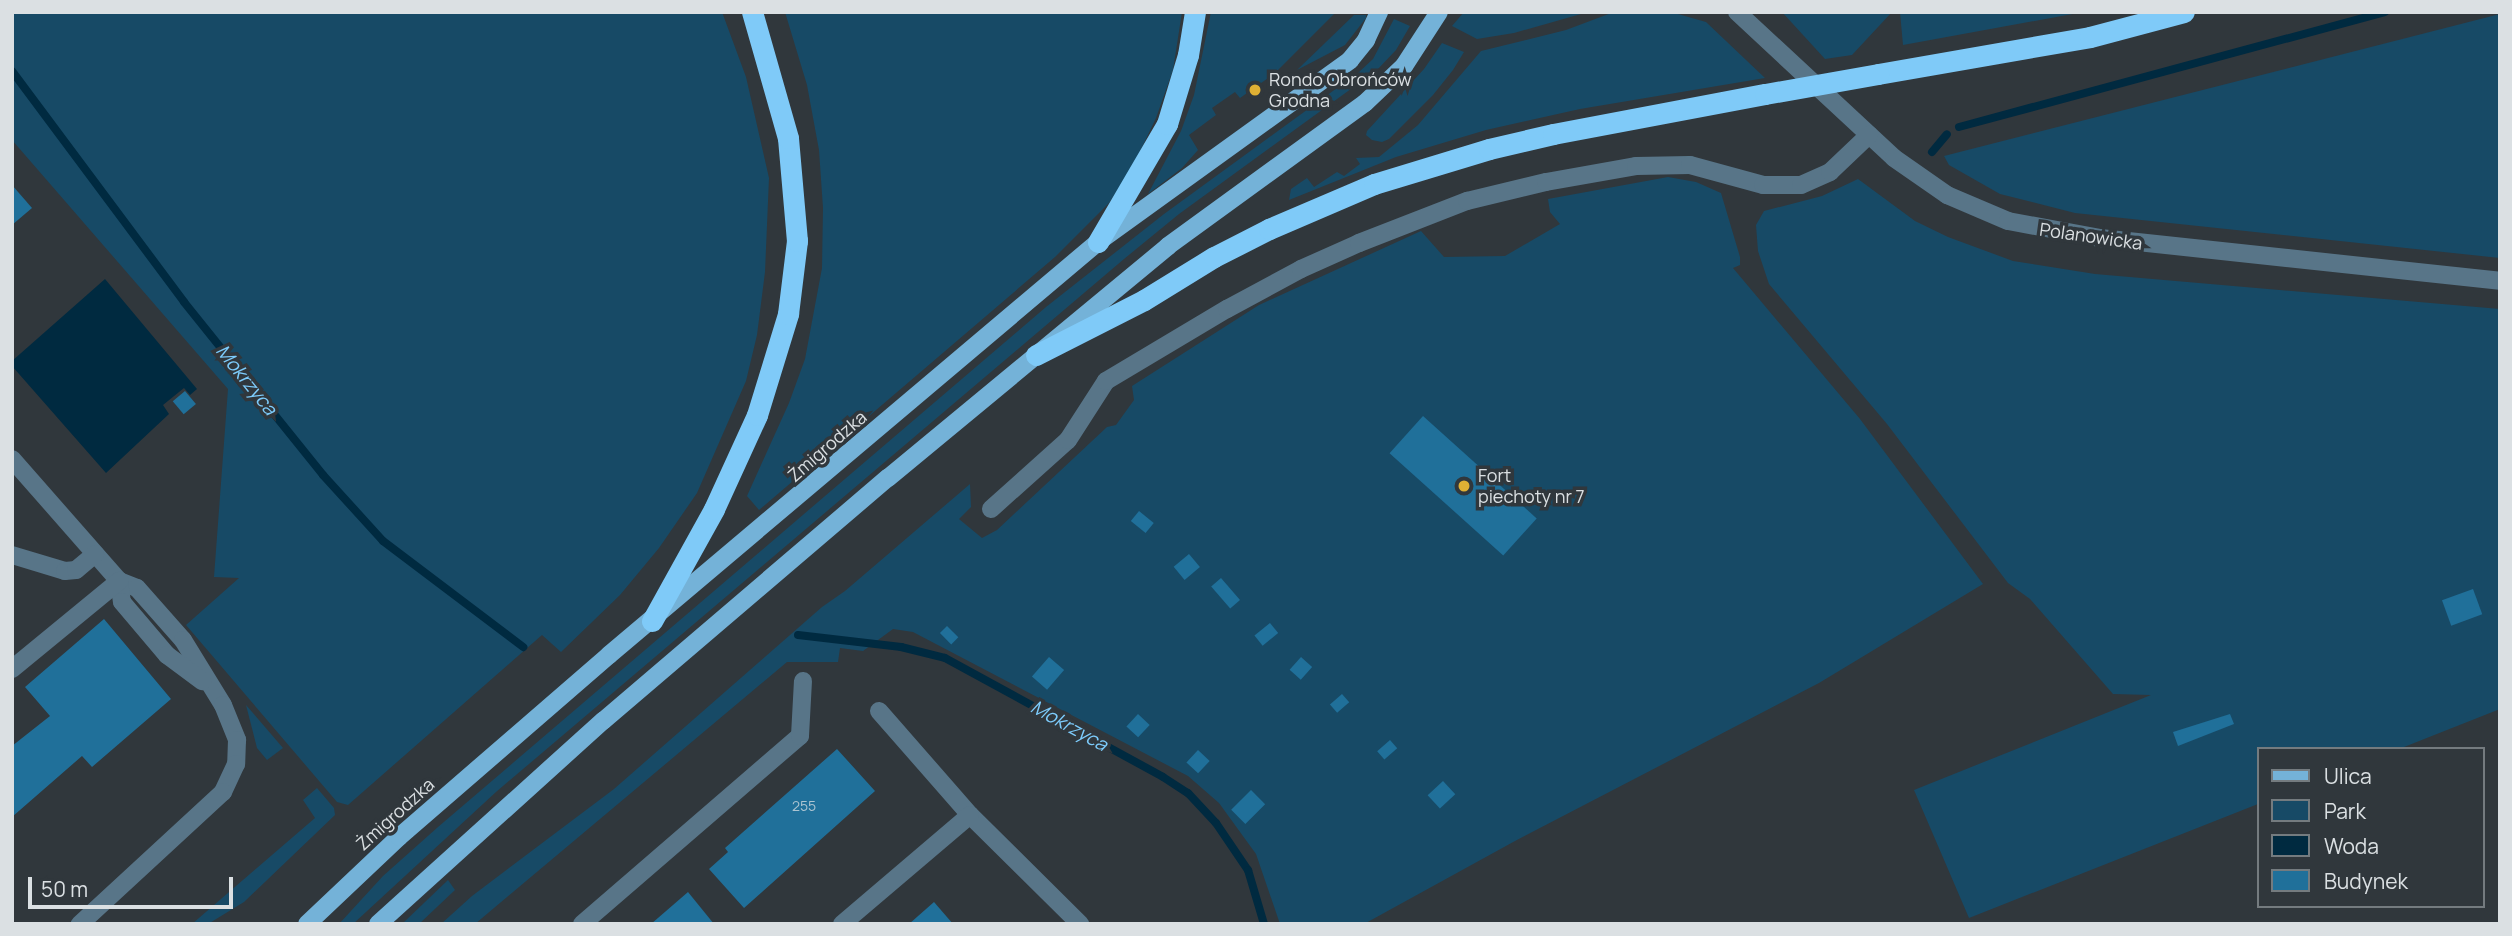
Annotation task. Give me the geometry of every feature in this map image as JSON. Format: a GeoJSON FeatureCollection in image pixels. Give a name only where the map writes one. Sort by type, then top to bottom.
{"type":"FeatureCollection","features":[{"type":"Feature","properties":{"kind":"highway"},"geometry":{"type":"LineString","coordinates":[[652,621],[714,509],[757,415],[788,314],[797,241],[788,138],[752,12]]}},
{"type":"Feature","properties":{"kind":"highway"},"geometry":{"type":"LineString","coordinates":[[1098,242],[1167,124],[1188,55],[1195,12]]}},
{"type":"Feature","properties":{"kind":"highway"},"geometry":{"type":"LineString","coordinates":[[1036,355],[1144,300],[1214,257],[1269,229],[1374,184],[1489,149],[1541,136],[1765,94],[2090,37],[2184,12]]}},
{"type":"Feature","properties":{"kind":"main road","name":"Żmigrodzka"},"geometry":{"type":"LineString","coordinates":[[307,924],[399,837],[1098,242],[1340,68],[1366,40],[1379,12]]}},
{"type":"Feature","properties":{"kind":"main road"},"geometry":{"type":"LineString","coordinates":[[379,924],[614,712],[1036,355],[1168,246],[1365,103],[1409,60],[1439,12]]}},
{"type":"Feature","properties":{"kind":"street","name":"Polanowicka"},"geometry":{"type":"LineString","coordinates":[[1737,12],[1749,18],[1904,166],[1947,195],[1980,211],[2033,228],[2100,238],[2500,281]]}},
{"type":"Feature","properties":{"kind":"street"},"geometry":{"type":"LineString","coordinates":[[991,509],[1068,440],[1106,381],[1237,303],[1301,269],[1359,243],[1467,201],[1636,166],[1689,166],[1763,185],[1801,185],[1830,172],[1870,135]]}},
{"type":"Feature","properties":{"kind":"street"},"geometry":{"type":"LineString","coordinates":[[12,459],[118,581],[137,588],[183,640],[207,685],[223,705],[237,740],[236,764],[229,784],[191,823],[80,924]]}},
{"type":"Feature","properties":{"kind":"street"},"geometry":{"type":"LineString","coordinates":[[12,555],[65,571],[76,570],[95,554]]}},
{"type":"Feature","properties":{"kind":"street"},"geometry":{"type":"LineString","coordinates":[[12,669],[118,581]]}},
{"type":"Feature","properties":{"kind":"street"},"geometry":{"type":"LineString","coordinates":[[582,924],[800,736],[803,681]]}},
{"type":"Feature","properties":{"kind":"street"},"geometry":{"type":"LineString","coordinates":[[879,710],[970,815],[1080,924]]}},
{"type":"Feature","properties":{"kind":"street"},"geometry":{"type":"LineString","coordinates":[[842,924],[970,815]]}},
{"type":"Feature","properties":{"kind":"green space"},"geometry":{"type":"Polygon","coordinates":[[[12,12],[722,12],[746,77],[769,178],[765,272],[757,335],[746,381],[697,493],[659,548],[620,595],[561,652],[542,635],[348,805],[337,802],[186,625],[239,578],[214,577],[228,389],[12,140],[12,12]]]}},
{"type":"Feature","properties":{"kind":"green space"},"geometry":{"type":"Polygon","coordinates":[[[785,12],[1182,12],[1173,70],[1156,118],[1132,168],[1109,203],[1055,257],[759,510],[747,496],[789,403],[805,359],[822,268],[823,208],[819,150],[807,85],[785,12]]]}},
{"type":"Feature","properties":{"kind":"green space"},"geometry":{"type":"Polygon","coordinates":[[[1211,12],[1336,12],[1275,73],[1240,98],[1235,92],[1212,108],[1216,115],[1189,135],[1198,150],[1182,168],[1148,194],[1181,131],[1194,95],[1211,12]]]}},
{"type":"Feature","properties":{"kind":"green space"},"geometry":{"type":"Polygon","coordinates":[[[1464,12],[1588,12],[1514,33],[1477,39],[1452,26],[1464,12]]]}},
{"type":"Feature","properties":{"kind":"green space"},"geometry":{"type":"Polygon","coordinates":[[[1614,12],[1671,12],[1706,22],[1765,78],[1580,109],[1486,130],[1396,157],[1289,200],[1291,189],[1307,178],[1314,187],[1337,172],[1344,176],[1360,164],[1356,158],[1379,157],[1418,125],[1481,51],[1566,30],[1614,12]]]}},
{"type":"Feature","properties":{"kind":"green space"},"geometry":{"type":"Polygon","coordinates":[[[1782,12],[1892,12],[1852,55],[1825,59],[1782,12]]]}},
{"type":"Feature","properties":{"kind":"green space"},"geometry":{"type":"Polygon","coordinates":[[[1900,12],[2072,12],[2078,13],[1903,45],[1900,12]]]}},
{"type":"Feature","properties":{"kind":"green space"},"geometry":{"type":"Polygon","coordinates":[[[2500,14],[2500,258],[2075,213],[2000,194],[1949,165],[1944,156],[2500,14]]]}},
{"type":"Feature","properties":{"kind":"green space"},"geometry":{"type":"Polygon","coordinates":[[[1354,15],[1366,15],[1366,18],[1345,45],[1297,70],[1354,15]]]}},
{"type":"Feature","properties":{"kind":"green space"},"geometry":{"type":"Polygon","coordinates":[[[1394,19],[1410,26],[1396,50],[1377,70],[1179,214],[1124,259],[496,792],[353,924],[339,924],[383,876],[438,827],[1046,307],[1164,214],[1359,72],[1373,59],[1394,19]]]}},
{"type":"Feature","properties":{"kind":"green space"},"geometry":{"type":"Polygon","coordinates":[[[1442,43],[1464,52],[1453,70],[1433,95],[1389,139],[1382,142],[1372,140],[1366,135],[1367,131],[1424,69],[1442,43]]]}},
{"type":"Feature","properties":{"kind":"green space"},"geometry":{"type":"Polygon","coordinates":[[[1668,177],[1696,182],[1721,193],[1740,257],[1740,265],[1733,268],[1860,419],[1983,584],[1819,683],[1515,841],[1364,924],[1280,924],[1256,854],[1219,803],[1188,776],[913,632],[893,629],[863,651],[840,648],[838,662],[787,662],[475,924],[441,924],[472,896],[614,789],[822,607],[845,591],[970,484],[971,507],[959,519],[982,538],[997,530],[1107,427],[1116,425],[1134,400],[1132,386],[1259,305],[1421,231],[1444,257],[1505,256],[1560,224],[1550,212],[1548,199],[1668,177]]]}},
{"type":"Feature","properties":{"kind":"green space"},"geometry":{"type":"Polygon","coordinates":[[[1858,179],[1915,221],[1948,237],[2013,261],[2095,274],[2500,309],[2500,709],[2404,747],[2256,747],[2256,805],[1969,918],[1914,790],[2151,695],[2113,694],[2030,599],[2008,583],[1887,424],[1769,284],[1758,251],[1756,225],[1764,211],[1822,196],[1858,179]]]}},
{"type":"Feature","properties":{"kind":"green space"},"geometry":{"type":"Polygon","coordinates":[[[246,705],[283,748],[267,760],[257,748],[246,705]]]}},
{"type":"Feature","properties":{"kind":"green space"},"geometry":{"type":"Polygon","coordinates":[[[317,788],[334,808],[335,815],[244,902],[208,924],[192,924],[315,818],[303,800],[317,788]]]}},
{"type":"Feature","properties":{"kind":"green space"},"geometry":{"type":"Polygon","coordinates":[[[448,880],[455,890],[419,924],[402,924],[448,880]]]}},
{"type":"Feature","properties":{"kind":"water"},"geometry":{"type":"Polygon","coordinates":[[[105,279],[197,389],[190,395],[184,388],[163,405],[169,414],[106,473],[12,366],[12,361],[105,279]]]}},
{"type":"Feature","properties":{"kind":"building"},"geometry":{"type":"Polygon","coordinates":[[[12,185],[32,208],[12,225],[12,185]]]}},
{"type":"Feature","properties":{"kind":"building"},"geometry":{"type":"Polygon","coordinates":[[[185,391],[196,404],[184,414],[173,401],[185,391]]]}},
{"type":"Feature","properties":{"kind":"building","name":"Fort piechoty nr 7"},"geometry":{"type":"Polygon","coordinates":[[[1423,416],[1537,518],[1503,556],[1390,453],[1423,416]]]}},
{"type":"Feature","properties":{"kind":"building"},"geometry":{"type":"Polygon","coordinates":[[[1139,511],[1154,523],[1146,533],[1131,521],[1139,511]]]}},
{"type":"Feature","properties":{"kind":"building"},"geometry":{"type":"Polygon","coordinates":[[[1189,554],[1200,567],[1185,580],[1174,567],[1189,554]]]}},
{"type":"Feature","properties":{"kind":"building"},"geometry":{"type":"Polygon","coordinates":[[[1221,578],[1240,600],[1230,608],[1211,587],[1221,578]]]}},
{"type":"Feature","properties":{"kind":"building"},"geometry":{"type":"Polygon","coordinates":[[[2473,589],[2482,614],[2451,626],[2442,600],[2473,589]]]}},
{"type":"Feature","properties":{"kind":"building"},"geometry":{"type":"Polygon","coordinates":[[[104,619],[171,699],[92,767],[82,756],[12,817],[12,746],[50,716],[25,687],[104,619]]]}},
{"type":"Feature","properties":{"kind":"building"},"geometry":{"type":"Polygon","coordinates":[[[1270,623],[1278,633],[1263,646],[1254,636],[1270,623]]]}},
{"type":"Feature","properties":{"kind":"building"},"geometry":{"type":"Polygon","coordinates":[[[947,626],[958,637],[951,644],[940,633],[947,626]]]}},
{"type":"Feature","properties":{"kind":"building"},"geometry":{"type":"Polygon","coordinates":[[[1049,657],[1064,670],[1047,690],[1032,677],[1049,657]]]}},
{"type":"Feature","properties":{"kind":"building"},"geometry":{"type":"Polygon","coordinates":[[[1301,657],[1312,667],[1301,680],[1290,670],[1301,657]]]}},
{"type":"Feature","properties":{"kind":"building"},"geometry":{"type":"Polygon","coordinates":[[[1342,694],[1349,702],[1337,713],[1330,704],[1342,694]]]}},
{"type":"Feature","properties":{"kind":"building"},"geometry":{"type":"Polygon","coordinates":[[[1138,714],[1150,725],[1138,737],[1126,726],[1138,714]]]}},
{"type":"Feature","properties":{"kind":"building"},"geometry":{"type":"Polygon","coordinates":[[[2230,714],[2234,724],[2178,746],[2173,732],[2230,714]]]}},
{"type":"Feature","properties":{"kind":"building"},"geometry":{"type":"Polygon","coordinates":[[[1390,740],[1397,748],[1384,759],[1377,751],[1390,740]]]}},
{"type":"Feature","properties":{"kind":"building"},"geometry":{"type":"Polygon","coordinates":[[[837,749],[875,791],[744,908],[709,869],[728,852],[725,848],[837,749]]]}},
{"type":"Feature","properties":{"kind":"building"},"geometry":{"type":"Polygon","coordinates":[[[1198,750],[1210,761],[1198,773],[1186,762],[1198,750]]]}},
{"type":"Feature","properties":{"kind":"building"},"geometry":{"type":"Polygon","coordinates":[[[1443,781],[1455,794],[1440,808],[1428,795],[1443,781]]]}},
{"type":"Feature","properties":{"kind":"building"},"geometry":{"type":"Polygon","coordinates":[[[1251,790],[1265,804],[1245,824],[1231,810],[1251,790]]]}},
{"type":"Feature","properties":{"kind":"building"},"geometry":{"type":"Polygon","coordinates":[[[688,892],[714,924],[651,924],[688,892]]]}},
{"type":"Feature","properties":{"kind":"building"},"geometry":{"type":"Polygon","coordinates":[[[934,902],[953,924],[909,924],[934,902]]]}},
{"type":"Feature","properties":{"kind":"waterway"},"geometry":{"type":"LineString","coordinates":[[1959,127],[2385,12]]}},
{"type":"Feature","properties":{"kind":"waterway","name":"Mokrzyca"},"geometry":{"type":"LineString","coordinates":[[12,71],[184,302],[323,475],[383,541],[523,647]]}},
{"type":"Feature","properties":{"kind":"waterway"},"geometry":{"type":"LineString","coordinates":[[1932,152],[1947,134]]}},
{"type":"Feature","properties":{"kind":"waterway","name":"Mokrzyca"},"geometry":{"type":"LineString","coordinates":[[798,635],[901,647],[945,658],[1163,777],[1188,793],[1216,823],[1248,870],[1264,924]]}},
{"type":"Feature","properties":{"kind":"place","name":"Rondo Obrońców Grodna"},"geometry":{"type":"Point","coordinates":[1255,90]}},
{"type":"Feature","properties":{"kind":"place","name":"Fort piechoty nr 7"},"geometry":{"type":"Point","coordinates":[1464,486]}}]}
